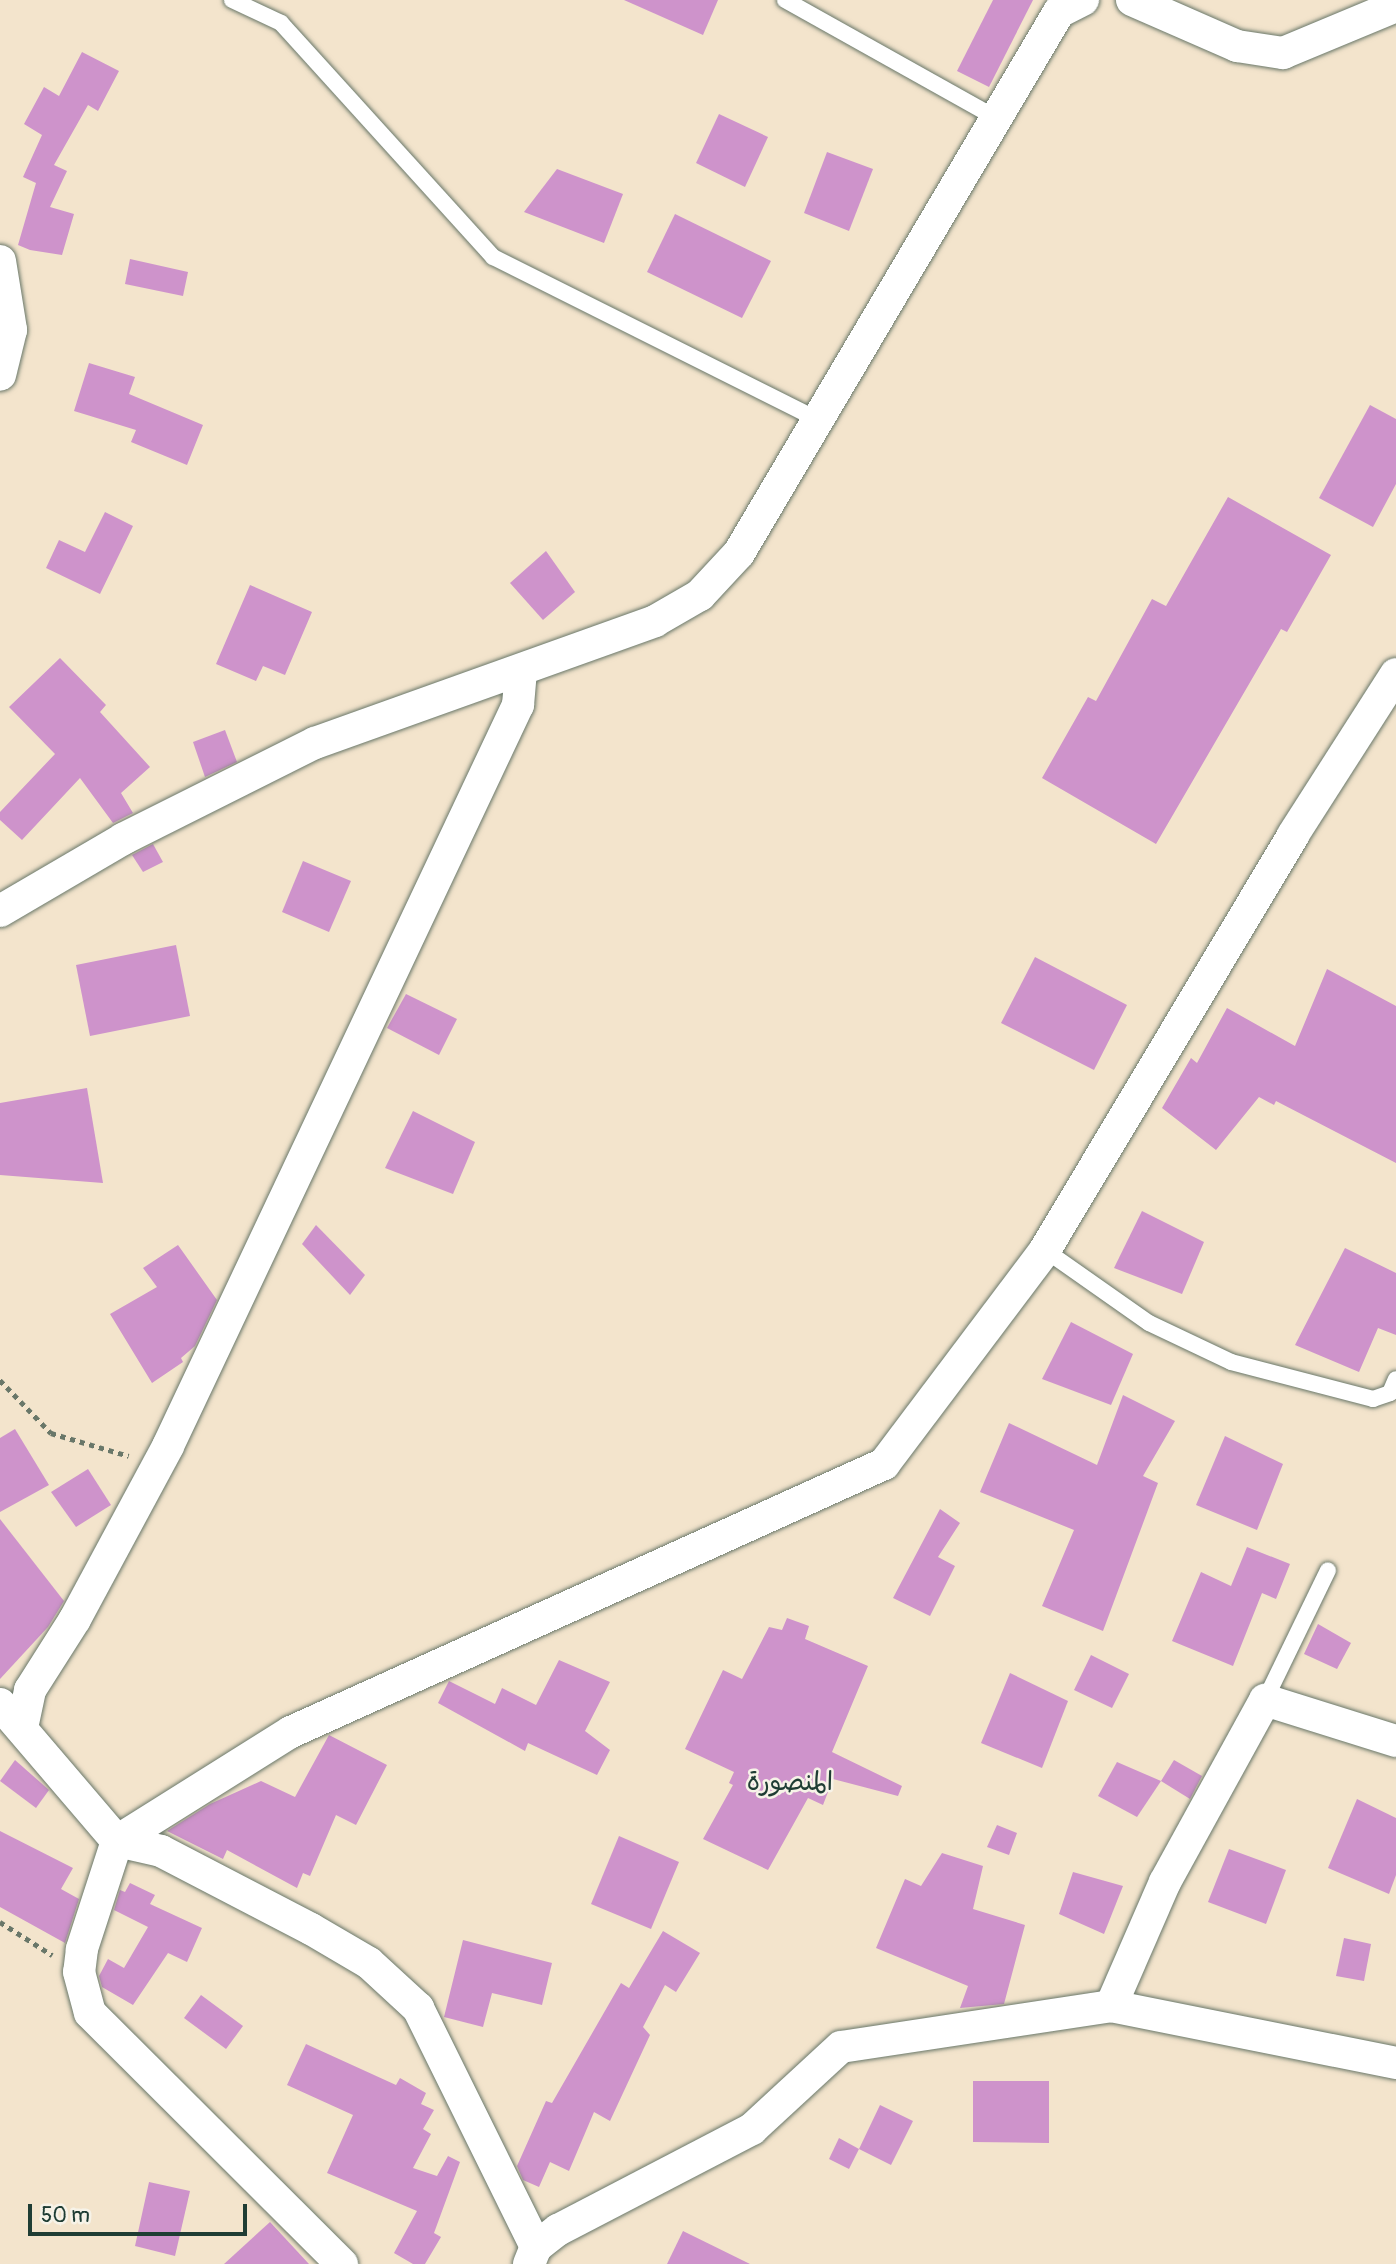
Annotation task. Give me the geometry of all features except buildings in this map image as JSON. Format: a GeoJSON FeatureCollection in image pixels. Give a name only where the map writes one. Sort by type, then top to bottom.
{"type":"FeatureCollection","features":[{"type":"Feature","properties":{"kind":"street"},"geometry":{"type":"LineString","coordinates":[[0,911],[123,839],[315,743],[655,621],[700,595],[739,553],[1059,12],[1083,0]]}},
{"type":"Feature","properties":{"kind":"street"},"geometry":{"type":"LineString","coordinates":[[1132,0],[1237,46],[1283,53],[1396,6]]}},
{"type":"Feature","properties":{"kind":"street"},"geometry":{"type":"LineString","coordinates":[[0,261],[11,330],[0,375]]}},
{"type":"Feature","properties":{"kind":"street"},"geometry":{"type":"LineString","coordinates":[[22,1728],[30,1690],[75,1619],[153,1478],[518,705],[521,671]]}},
{"type":"Feature","properties":{"kind":"street"},"geometry":{"type":"LineString","coordinates":[[342,2264],[90,2014],[79,1972],[82,1948],[117,1841],[291,1732],[884,1464],[1045,1250],[1293,835],[1396,674]]}},
{"type":"Feature","properties":{"kind":"street"},"geometry":{"type":"LineString","coordinates":[[1111,2006],[1165,1882],[1265,1700],[1396,1741]]}},
{"type":"Feature","properties":{"kind":"street"},"geometry":{"type":"LineString","coordinates":[[0,1704],[117,1841],[161,1851],[311,1928],[369,1963],[418,2008],[533,2255],[558,2230],[752,2129],[841,2047],[1111,2006],[1396,2063]]}},
{"type":"Feature","properties":{"kind":"lane"},"geometry":{"type":"LineString","coordinates":[[232,0],[281,23],[493,257],[817,419]]}},
{"type":"Feature","properties":{"kind":"lane"},"geometry":{"type":"LineString","coordinates":[[785,0],[996,118]]}},
{"type":"Feature","properties":{"kind":"lane"},"geometry":{"type":"LineString","coordinates":[[1045,1250],[1149,1323],[1231,1362],[1373,1399],[1390,1393],[1396,1379]]}},
{"type":"Feature","properties":{"kind":"lane"},"geometry":{"type":"LineString","coordinates":[[1265,1700],[1328,1570]]}},
{"type":"Feature","properties":{"kind":"path"},"geometry":{"type":"LineString","coordinates":[[0,1380],[51,1433],[125,1453],[153,1478]]}},
{"type":"Feature","properties":{"kind":"path"},"geometry":{"type":"LineString","coordinates":[[0,1922],[79,1972]]}},
{"type":"Feature","properties":{"kind":"district","name":"المنصورة"},"geometry":{"type":"Point","coordinates":[790,1783]}}]}
